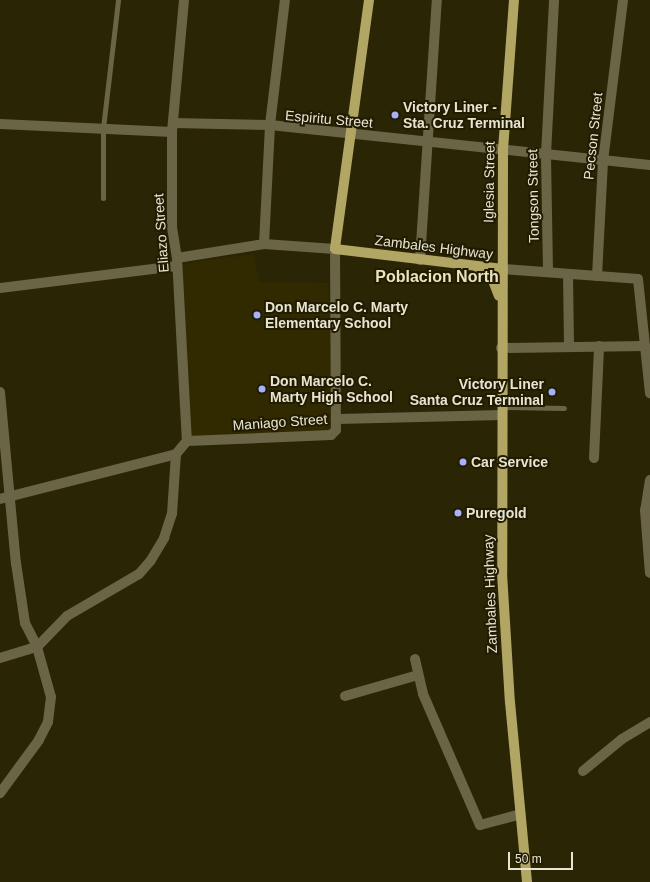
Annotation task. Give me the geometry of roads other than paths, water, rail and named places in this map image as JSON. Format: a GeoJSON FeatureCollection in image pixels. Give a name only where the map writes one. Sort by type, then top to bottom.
{"type":"FeatureCollection","features":[{"type":"Feature","properties":{"kind":"main road"},"geometry":{"type":"LineString","coordinates":[[335,249],[349,135],[369,0]]}},
{"type":"Feature","properties":{"kind":"main road","name":"Iglesia Street"},"geometry":{"type":"LineString","coordinates":[[503,269],[503,149],[514,0]]}},
{"type":"Feature","properties":{"kind":"main road","name":"Zambales Highway"},"geometry":{"type":"LineString","coordinates":[[335,249],[503,269],[501,348],[504,639],[528,882]]}},
{"type":"Feature","properties":{"kind":"main road"},"geometry":{"type":"LineString","coordinates":[[477,267],[492,278],[502,310]]}},
{"type":"Feature","properties":{"kind":"street","name":"Eliazo Street"},"geometry":{"type":"LineString","coordinates":[[184,0],[173,127],[172,227],[177,262],[186,441]]}},
{"type":"Feature","properties":{"kind":"street"},"geometry":{"type":"LineString","coordinates":[[264,244],[270,125],[285,0]]}},
{"type":"Feature","properties":{"kind":"street"},"geometry":{"type":"LineString","coordinates":[[420,260],[437,0]]}},
{"type":"Feature","properties":{"kind":"street","name":"Tongson Street"},"geometry":{"type":"LineString","coordinates":[[548,271],[546,154],[554,0]]}},
{"type":"Feature","properties":{"kind":"street","name":"Pecson Street"},"geometry":{"type":"LineString","coordinates":[[597,276],[603,161],[623,0]]}},
{"type":"Feature","properties":{"kind":"street","name":"Espiritu Street"},"geometry":{"type":"LineString","coordinates":[[0,124],[103,128],[270,125],[349,135],[427,141],[650,165]]}},
{"type":"Feature","properties":{"kind":"street"},"geometry":{"type":"LineString","coordinates":[[0,288],[177,262],[264,244],[335,249]]}},
{"type":"Feature","properties":{"kind":"street","name":"Maniago Street"},"geometry":{"type":"LineString","coordinates":[[186,441],[331,434],[338,425],[335,249]]}},
{"type":"Feature","properties":{"kind":"street"},"geometry":{"type":"LineString","coordinates":[[503,269],[548,271],[568,274],[638,279],[650,393]]}},
{"type":"Feature","properties":{"kind":"street"},"geometry":{"type":"LineString","coordinates":[[568,274],[569,346]]}},
{"type":"Feature","properties":{"kind":"street"},"geometry":{"type":"LineString","coordinates":[[594,458],[599,346]]}},
{"type":"Feature","properties":{"kind":"street"},"geometry":{"type":"LineString","coordinates":[[501,348],[645,346]]}},
{"type":"Feature","properties":{"kind":"street"},"geometry":{"type":"LineString","coordinates":[[0,392],[5,498],[25,623],[37,647],[51,697],[48,722],[0,793]]}},
{"type":"Feature","properties":{"kind":"street"},"geometry":{"type":"LineString","coordinates":[[338,419],[502,411]]}},
{"type":"Feature","properties":{"kind":"street"},"geometry":{"type":"LineString","coordinates":[[0,658],[37,647],[67,616],[139,574],[151,560],[164,538],[172,514],[176,454],[186,441]]}},
{"type":"Feature","properties":{"kind":"street"},"geometry":{"type":"LineString","coordinates":[[5,498],[176,454]]}},
{"type":"Feature","properties":{"kind":"street"},"geometry":{"type":"LineString","coordinates":[[650,480],[645,510],[650,573]]}},
{"type":"Feature","properties":{"kind":"street"},"geometry":{"type":"LineString","coordinates":[[415,659],[423,694],[480,825],[521,814]]}},
{"type":"Feature","properties":{"kind":"street"},"geometry":{"type":"LineString","coordinates":[[345,696],[418,675]]}},
{"type":"Feature","properties":{"kind":"street"},"geometry":{"type":"LineString","coordinates":[[583,770],[650,722]]}},
{"type":"Feature","properties":{"kind":"lane"},"geometry":{"type":"LineString","coordinates":[[103,198],[103,128],[118,0]]}},
{"type":"Feature","properties":{"kind":"lane"},"geometry":{"type":"LineString","coordinates":[[502,411],[564,408]]}},
{"type":"Feature","properties":{"kind":"place","name":"Victory Liner - Sta. Cruz Terminal"},"geometry":{"type":"Point","coordinates":[395,115]}},
{"type":"Feature","properties":{"kind":"place","name":"Don Marcelo C. Marty Elementary School"},"geometry":{"type":"Point","coordinates":[257,315]}},
{"type":"Feature","properties":{"kind":"place","name":"Don Marcelo C. Marty High School"},"geometry":{"type":"Point","coordinates":[262,389]}},
{"type":"Feature","properties":{"kind":"place","name":"Victory Liner Santa Cruz Terminal"},"geometry":{"type":"Point","coordinates":[552,392]}},
{"type":"Feature","properties":{"kind":"place","name":"Car Service"},"geometry":{"type":"Point","coordinates":[463,462]}},
{"type":"Feature","properties":{"kind":"place","name":"Puregold"},"geometry":{"type":"Point","coordinates":[458,513]}},
{"type":"Feature","properties":{"kind":"district","name":"Poblacion North"},"geometry":{"type":"Point","coordinates":[437,277]}}]}
